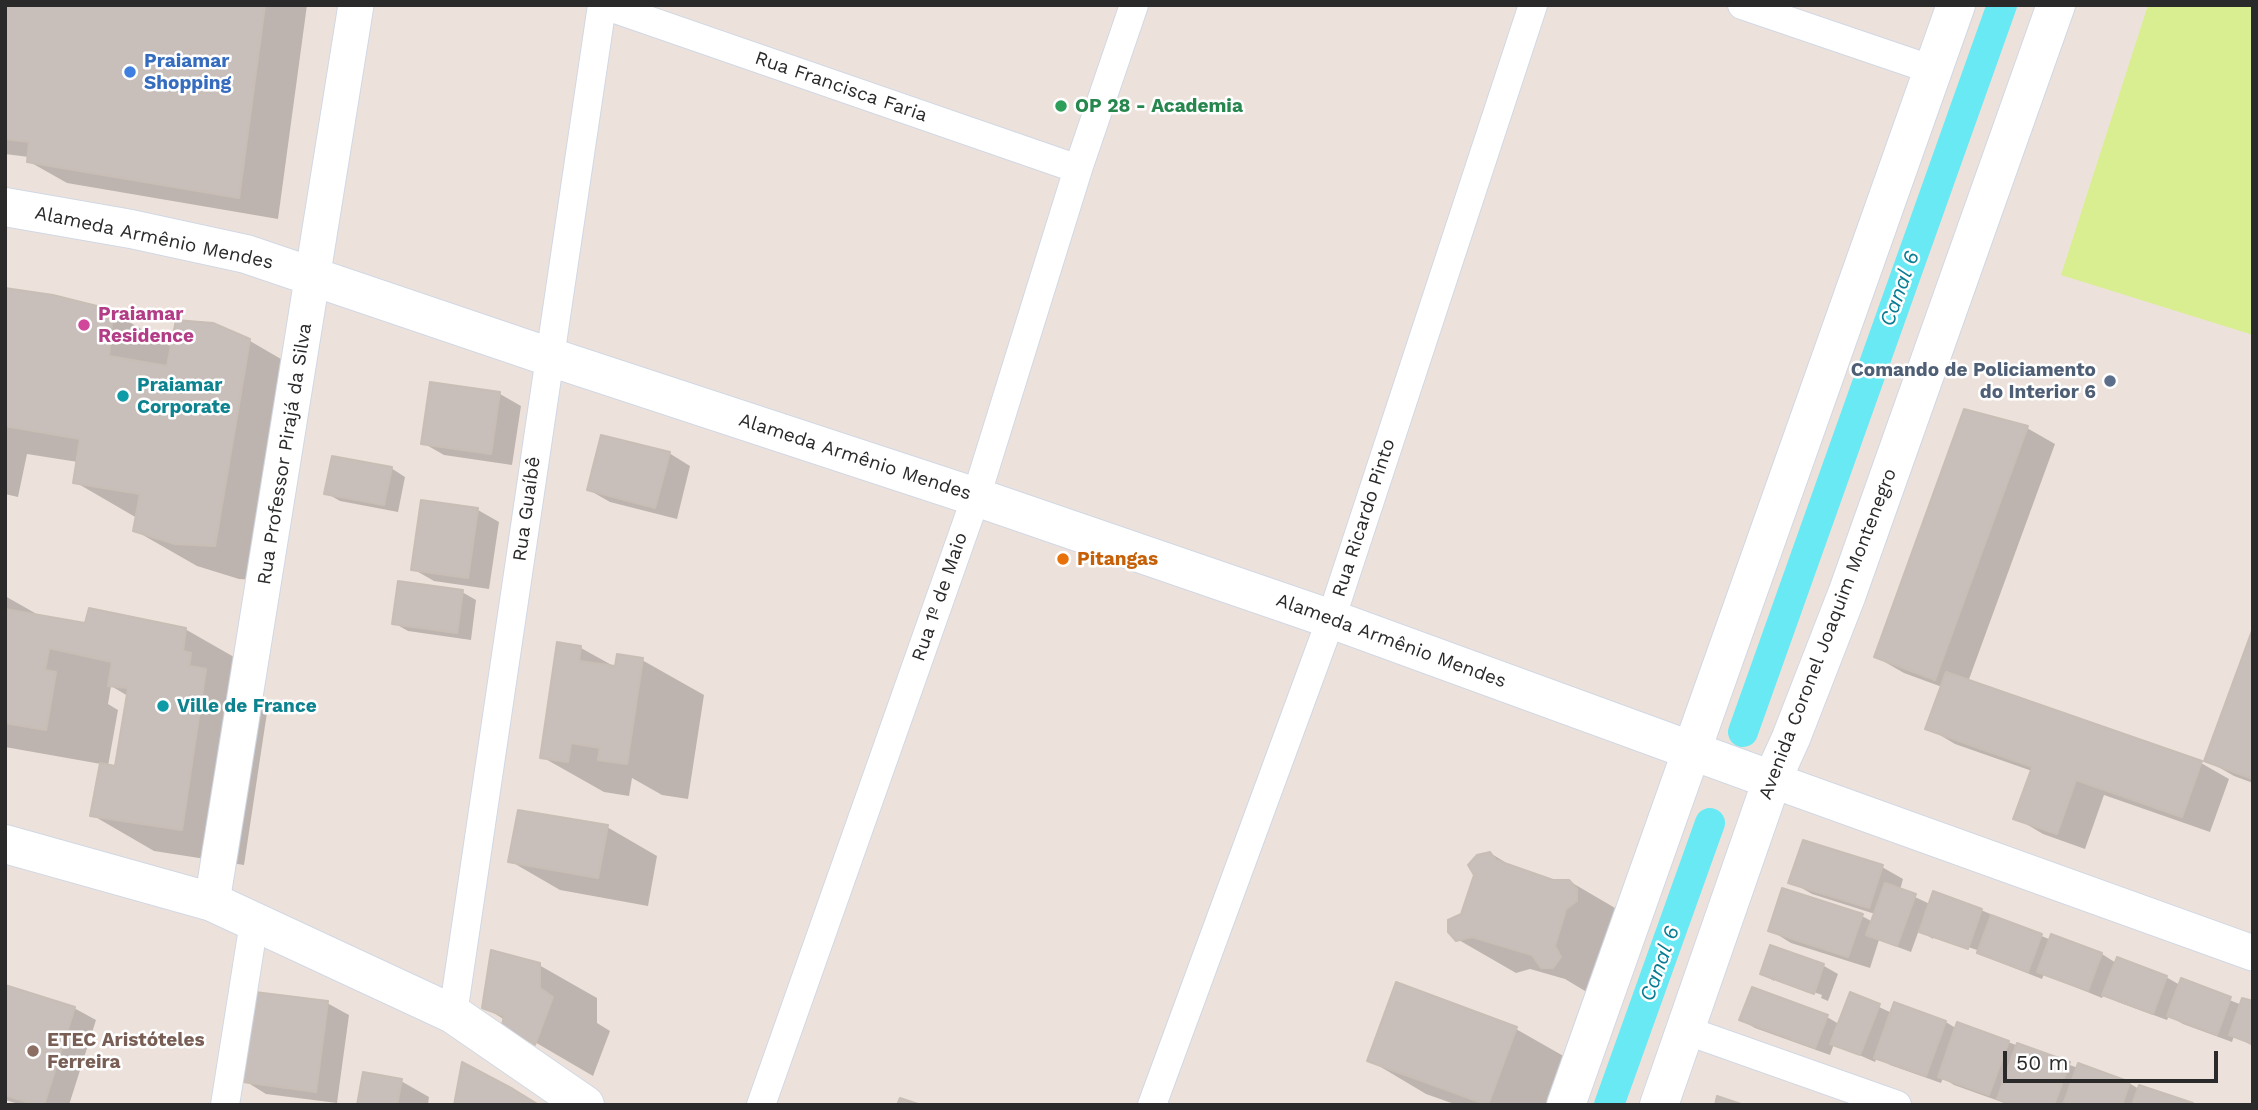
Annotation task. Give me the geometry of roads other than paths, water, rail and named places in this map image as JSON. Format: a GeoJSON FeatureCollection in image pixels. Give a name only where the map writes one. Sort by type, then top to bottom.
{"type":"FeatureCollection","features":[{"type":"Feature","properties":{"kind":"main road"},"geometry":{"type":"LineString","coordinates":[[1566,1105],[1706,755],[1956,5]]}},
{"type":"Feature","properties":{"kind":"main road","name":"Avenida Coronel Joaquim Montenegro"},"geometry":{"type":"LineString","coordinates":[[1659,1105],[1764,777],[1791,738],[1847,594],[2056,5]]}},
{"type":"Feature","properties":{"kind":"main road","name":"Alameda Armênio Mendes"},"geometry":{"type":"LineString","coordinates":[[5,207],[131,229],[246,254],[314,276],[550,357],[976,497],[1331,619],[1764,777]]}},
{"type":"Feature","properties":{"kind":"main road"},"geometry":{"type":"LineString","coordinates":[[5,844],[212,902],[453,1014],[585,1105]]}},
{"type":"Feature","properties":{"kind":"street","name":"Rua Professor Pirajá da Silva"},"geometry":{"type":"LineString","coordinates":[[212,902],[356,5]]}},
{"type":"Feature","properties":{"kind":"street","name":"Rua Francisca Faria"},"geometry":{"type":"LineString","coordinates":[[603,5],[1078,169]]}},
{"type":"Feature","properties":{"kind":"street","name":"Rua Guaíbê"},"geometry":{"type":"LineString","coordinates":[[453,1014],[603,5]]}},
{"type":"Feature","properties":{"kind":"street","name":"Rua 1º de Maio"},"geometry":{"type":"LineString","coordinates":[[761,1105],[976,497],[1078,169],[1134,5]]}},
{"type":"Feature","properties":{"kind":"street","name":"Rua Ricardo Pinto"},"geometry":{"type":"LineString","coordinates":[[1152,1105],[1331,619],[1533,5]]}},
{"type":"Feature","properties":{"kind":"street"},"geometry":{"type":"LineString","coordinates":[[1742,5],[1933,71]]}},
{"type":"Feature","properties":{"kind":"street"},"geometry":{"type":"LineString","coordinates":[[1764,777],[2253,953]]}},
{"type":"Feature","properties":{"kind":"street"},"geometry":{"type":"LineString","coordinates":[[225,1105],[254,922]]}},
{"type":"Feature","properties":{"kind":"street"},"geometry":{"type":"LineString","coordinates":[[1685,1030],[1897,1105]]}},
{"type":"Feature","properties":{"kind":"waterway","name":"Canal 6"},"geometry":{"type":"LineString","coordinates":[[1743,732],[2002,5]]}},
{"type":"Feature","properties":{"kind":"waterway","name":"Canal 6"},"geometry":{"type":"LineString","coordinates":[[1609,1105],[1710,823]]}},
{"type":"Feature","properties":{"kind":"place","name":"Praiamar Shopping"},"geometry":{"type":"Point","coordinates":[130,72]}},
{"type":"Feature","properties":{"kind":"place","name":"OP 28 - Academia"},"geometry":{"type":"Point","coordinates":[1061,106]}},
{"type":"Feature","properties":{"kind":"place","name":"Praiamar Residence"},"geometry":{"type":"Point","coordinates":[84,325]}},
{"type":"Feature","properties":{"kind":"place","name":"Comando de Policiamento do Interior 6"},"geometry":{"type":"Point","coordinates":[2110,381]}},
{"type":"Feature","properties":{"kind":"place","name":"Praiamar Corporate"},"geometry":{"type":"Point","coordinates":[123,396]}},
{"type":"Feature","properties":{"kind":"place","name":"Pitangas"},"geometry":{"type":"Point","coordinates":[1063,559]}},
{"type":"Feature","properties":{"kind":"place","name":"Ville de France"},"geometry":{"type":"Point","coordinates":[163,706]}},
{"type":"Feature","properties":{"kind":"place","name":"ETEC Aristóteles Ferreira"},"geometry":{"type":"Point","coordinates":[33,1051]}}]}
